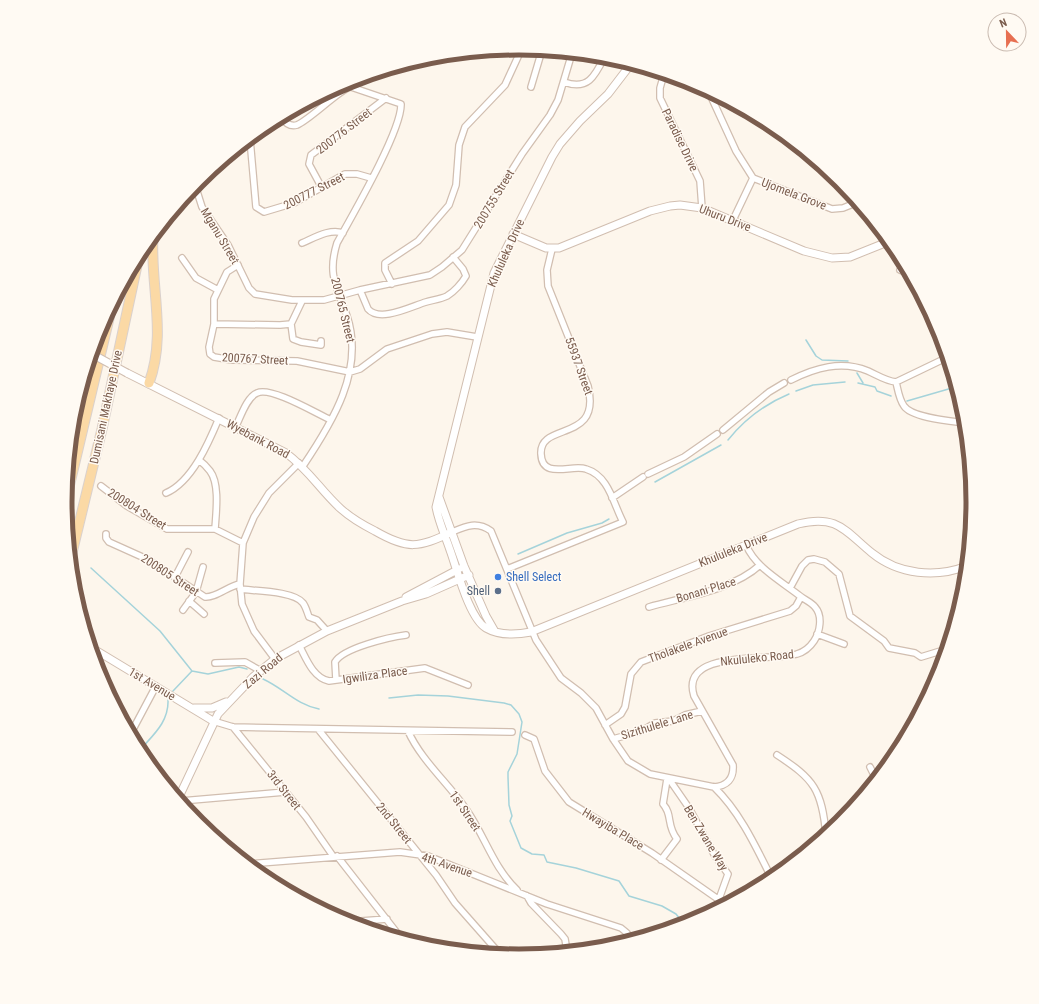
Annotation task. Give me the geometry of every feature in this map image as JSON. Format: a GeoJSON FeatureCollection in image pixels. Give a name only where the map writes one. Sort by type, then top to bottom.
{"type":"FeatureCollection","features":[{"type":"Feature","properties":{"kind":"main road"},"geometry":{"type":"LineString","coordinates":[[149,383],[157,354],[158,334],[158,313],[153,264],[153,247]]}},
{"type":"Feature","properties":{"kind":"main road","name":"Dumisani Makhaye Drive"},"geometry":{"type":"LineString","coordinates":[[74,544],[104,422],[135,273]]}},
{"type":"Feature","properties":{"kind":"main road","name":"Dumisani Makhaye Drive"},"geometry":{"type":"LineString","coordinates":[[73,469],[105,336]]}},
{"type":"Feature","properties":{"kind":"street"},"geometry":{"type":"LineString","coordinates":[[392,284],[385,270],[385,263],[418,241],[449,205],[456,184],[461,135],[473,117],[505,85],[510,77],[515,55]]}},
{"type":"Feature","properties":{"kind":"street"},"geometry":{"type":"LineString","coordinates":[[531,87],[540,56]]}},
{"type":"Feature","properties":{"kind":"street","name":"200755 Street"},"geometry":{"type":"LineString","coordinates":[[338,297],[363,289],[430,275],[462,250],[522,154],[550,115],[558,100],[571,58]]}},
{"type":"Feature","properties":{"kind":"street"},"geometry":{"type":"LineString","coordinates":[[564,82],[575,86],[586,83],[600,63]]}},
{"type":"Feature","properties":{"kind":"street","name":"Khululeka Drive"},"geometry":{"type":"LineString","coordinates":[[628,68],[608,94],[580,121],[560,144],[513,234],[491,281],[436,507],[456,571],[478,621],[487,628],[513,635],[531,632],[798,524],[825,521],[841,526],[875,556],[902,569],[934,573],[962,567]]}},
{"type":"Feature","properties":{"kind":"street","name":"Paradise Drive"},"geometry":{"type":"LineString","coordinates":[[663,79],[660,88],[660,98],[700,180],[702,208]]}},
{"type":"Feature","properties":{"kind":"street"},"geometry":{"type":"LineString","coordinates":[[351,88],[386,98]]}},
{"type":"Feature","properties":{"kind":"street"},"geometry":{"type":"LineString","coordinates":[[285,122],[290,126],[302,124],[345,90]]}},
{"type":"Feature","properties":{"kind":"street","name":"200765 Street"},"geometry":{"type":"LineString","coordinates":[[275,659],[250,624],[242,604],[240,586],[243,543],[254,517],[269,493],[301,464],[324,437],[346,386],[350,372],[352,351],[351,333],[347,316],[338,297],[333,276],[333,259],[337,242],[387,147],[401,108],[401,104],[386,98]]}},
{"type":"Feature","properties":{"kind":"street","name":"200776 Street"},"geometry":{"type":"LineString","coordinates":[[322,188],[309,164],[312,155],[386,98]]}},
{"type":"Feature","properties":{"kind":"street"},"geometry":{"type":"LineString","coordinates":[[712,99],[736,151],[752,178],[733,220]]}},
{"type":"Feature","properties":{"kind":"street","name":"200777 Street"},"geometry":{"type":"LineString","coordinates":[[251,144],[256,207],[259,210],[270,212],[281,208],[322,188],[345,174],[357,174],[371,178]]}},
{"type":"Feature","properties":{"kind":"street","name":"Ujomela Grove"},"geometry":{"type":"LineString","coordinates":[[752,178],[832,209],[843,208],[853,204]]}},
{"type":"Feature","properties":{"kind":"street","name":"Mganu Street"},"geometry":{"type":"LineString","coordinates":[[197,192],[202,207],[228,245],[253,292],[273,298],[302,301],[338,297]]}},
{"type":"Feature","properties":{"kind":"street","name":"Uhuru Drive"},"geometry":{"type":"LineString","coordinates":[[552,248],[574,242],[660,208],[686,205],[702,208],[733,220],[804,251],[838,259],[850,257],[884,244]]}},
{"type":"Feature","properties":{"kind":"street"},"geometry":{"type":"LineString","coordinates":[[302,243],[328,233],[338,231],[343,233]]}},
{"type":"Feature","properties":{"kind":"street"},"geometry":{"type":"LineString","coordinates":[[513,234],[552,248]]}},
{"type":"Feature","properties":{"kind":"street","name":"55937 Street"},"geometry":{"type":"LineString","coordinates":[[507,569],[623,522],[606,484],[594,472],[578,468],[555,470],[545,465],[541,459],[540,453],[544,443],[584,420],[589,414],[591,401],[588,386],[548,286],[547,270],[552,248]]}},
{"type":"Feature","properties":{"kind":"street"},"geometry":{"type":"LineString","coordinates":[[363,289],[370,312],[382,314],[403,311],[440,299],[454,290],[466,276],[463,269],[453,257]]}},
{"type":"Feature","properties":{"kind":"street"},"geometry":{"type":"LineString","coordinates":[[182,258],[196,278],[218,290]]}},
{"type":"Feature","properties":{"kind":"street","name":"200767 Street"},"geometry":{"type":"LineString","coordinates":[[238,265],[228,272],[218,290],[214,304],[214,324],[209,347],[210,354],[214,357],[232,360],[297,361],[350,372]]}},
{"type":"Feature","properties":{"kind":"street"},"geometry":{"type":"LineString","coordinates":[[302,301],[291,324],[292,335],[296,341],[320,345],[321,341]]}},
{"type":"Feature","properties":{"kind":"street"},"geometry":{"type":"LineString","coordinates":[[214,324],[291,324]]}},
{"type":"Feature","properties":{"kind":"street"},"geometry":{"type":"LineString","coordinates":[[350,372],[360,369],[387,349],[432,334],[447,332],[477,337]]}},
{"type":"Feature","properties":{"kind":"street","name":"Wyebank Road"},"geometry":{"type":"LineString","coordinates":[[97,357],[286,452],[301,464],[341,509],[356,521],[393,541],[403,544],[418,544],[452,532]]}},
{"type":"Feature","properties":{"kind":"street"},"geometry":{"type":"LineString","coordinates":[[791,380],[825,367],[844,365],[856,367],[896,382],[943,359]]}},
{"type":"Feature","properties":{"kind":"street"},"geometry":{"type":"LineString","coordinates":[[896,382],[901,402],[908,410],[922,415],[959,422]]}},
{"type":"Feature","properties":{"kind":"street"},"geometry":{"type":"LineString","coordinates":[[723,430],[769,392],[784,383]]}},
{"type":"Feature","properties":{"kind":"street"},"geometry":{"type":"LineString","coordinates":[[236,426],[253,396],[256,393],[264,392],[278,395],[331,420]]}},
{"type":"Feature","properties":{"kind":"street"},"geometry":{"type":"LineString","coordinates":[[166,493],[182,480],[199,460],[219,418]]}},
{"type":"Feature","properties":{"kind":"street"},"geometry":{"type":"LineString","coordinates":[[612,498],[645,476],[684,457],[717,434]]}},
{"type":"Feature","properties":{"kind":"street"},"geometry":{"type":"LineString","coordinates":[[199,460],[209,469],[214,478],[217,502],[216,529]]}},
{"type":"Feature","properties":{"kind":"street","name":"200804 Street"},"geometry":{"type":"LineString","coordinates":[[101,486],[127,506],[167,529],[216,529],[243,543]]}},
{"type":"Feature","properties":{"kind":"street"},"geometry":{"type":"LineString","coordinates":[[439,497],[464,566],[486,616],[494,630]]}},
{"type":"Feature","properties":{"kind":"street"},"geometry":{"type":"LineString","coordinates":[[452,532],[473,525],[486,527],[491,531],[531,632],[548,661],[561,678],[589,700],[613,739],[632,765],[650,774],[668,779],[714,787],[734,810],[769,873]]}},
{"type":"Feature","properties":{"kind":"street","name":"200805 Street"},"geometry":{"type":"LineString","coordinates":[[106,534],[106,538],[114,545],[150,560],[196,592],[208,598],[230,586],[240,586]]}},
{"type":"Feature","properties":{"kind":"street"},"geometry":{"type":"LineString","coordinates":[[746,545],[752,558],[801,597],[814,605],[817,610],[820,623],[818,634],[844,644]]}},
{"type":"Feature","properties":{"kind":"street"},"geometry":{"type":"LineString","coordinates":[[175,576],[188,552]]}},
{"type":"Feature","properties":{"kind":"street"},"geometry":{"type":"LineString","coordinates":[[790,588],[802,566],[808,560],[818,559],[825,562],[839,574],[850,616],[884,640],[889,648],[915,653],[921,657],[941,650]]}},
{"type":"Feature","properties":{"kind":"street","name":"Bonani Place"},"geometry":{"type":"LineString","coordinates":[[649,607],[734,583],[750,574],[760,565]]}},
{"type":"Feature","properties":{"kind":"street","name":"Zazi Road"},"geometry":{"type":"LineString","coordinates":[[402,600],[464,566]]}},
{"type":"Feature","properties":{"kind":"street"},"geometry":{"type":"LineString","coordinates":[[183,610],[196,592],[203,567]]}},
{"type":"Feature","properties":{"kind":"street","name":"Zazi Road"},"geometry":{"type":"LineString","coordinates":[[180,794],[213,721],[230,700],[275,659],[299,644],[327,631],[402,600],[426,594],[469,575]]}},
{"type":"Feature","properties":{"kind":"street"},"geometry":{"type":"LineString","coordinates":[[240,586],[297,598],[302,602],[309,617],[317,620],[327,631]]}},
{"type":"Feature","properties":{"kind":"street","name":"Tholakele Avenue"},"geometry":{"type":"LineString","coordinates":[[605,725],[623,710],[631,674],[641,662],[709,636],[790,611],[796,606],[801,597]]}},
{"type":"Feature","properties":{"kind":"street"},"geometry":{"type":"LineString","coordinates":[[189,601],[204,614]]}},
{"type":"Feature","properties":{"kind":"street","name":"Nkululeko Road"},"geometry":{"type":"LineString","coordinates":[[714,787],[723,787],[728,782],[733,774],[733,765],[694,696],[692,688],[696,676],[701,669],[722,661],[800,654],[809,647],[818,634]]}},
{"type":"Feature","properties":{"kind":"street"},"geometry":{"type":"LineString","coordinates":[[336,680],[335,662],[341,656],[373,642],[406,635]]}},
{"type":"Feature","properties":{"kind":"street","name":"Igwiliza Place"},"geometry":{"type":"LineString","coordinates":[[299,644],[320,678],[329,681],[426,668],[468,685]]}},
{"type":"Feature","properties":{"kind":"street","name":"1st Avenue"},"geometry":{"type":"LineString","coordinates":[[98,652],[213,721]]}},
{"type":"Feature","properties":{"kind":"street"},"geometry":{"type":"LineString","coordinates":[[215,663],[245,662],[261,671]]}},
{"type":"Feature","properties":{"kind":"street"},"geometry":{"type":"LineString","coordinates":[[134,728],[156,686]]}},
{"type":"Feature","properties":{"kind":"street"},"geometry":{"type":"LineString","coordinates":[[192,708],[212,708],[230,700]]}},
{"type":"Feature","properties":{"kind":"street","name":"Sizithulele Lane"},"geometry":{"type":"LineString","coordinates":[[613,739],[642,730],[655,723],[673,721],[685,715],[702,711]]}},
{"type":"Feature","properties":{"kind":"street"},"geometry":{"type":"LineString","coordinates":[[213,721],[232,727],[512,732]]}},
{"type":"Feature","properties":{"kind":"street","name":"3rd Street"},"geometry":{"type":"LineString","coordinates":[[232,727],[306,817],[335,856],[396,931]]}},
{"type":"Feature","properties":{"kind":"street","name":"2nd Street"},"geometry":{"type":"LineString","coordinates":[[318,729],[419,854],[456,904],[495,948]]}},
{"type":"Feature","properties":{"kind":"street","name":"1st Street"},"geometry":{"type":"LineString","coordinates":[[408,730],[427,760],[466,808],[499,869],[519,892]]}},
{"type":"Feature","properties":{"kind":"street","name":"Hwayiba Place"},"geometry":{"type":"LineString","coordinates":[[525,735],[534,739],[545,772],[569,802],[661,860],[719,899]]}},
{"type":"Feature","properties":{"kind":"street"},"geometry":{"type":"LineString","coordinates":[[777,754],[810,780],[822,805],[825,828]]}},
{"type":"Feature","properties":{"kind":"street"},"geometry":{"type":"LineString","coordinates":[[870,767],[874,774]]}},
{"type":"Feature","properties":{"kind":"street"},"geometry":{"type":"LineString","coordinates":[[661,860],[677,839],[670,829],[668,810],[663,804],[668,779]]}},
{"type":"Feature","properties":{"kind":"street","name":"Ben Zwane Way"},"geometry":{"type":"LineString","coordinates":[[668,779],[689,808],[715,856],[728,874],[719,899]]}},
{"type":"Feature","properties":{"kind":"street"},"geometry":{"type":"LineString","coordinates":[[187,801],[285,792]]}},
{"type":"Feature","properties":{"kind":"street","name":"4th Avenue"},"geometry":{"type":"LineString","coordinates":[[256,863],[400,852],[419,854],[428,856],[547,904],[621,928],[628,935]]}},
{"type":"Feature","properties":{"kind":"street"},"geometry":{"type":"LineString","coordinates":[[527,896],[531,903],[565,939],[566,946]]}},
{"type":"Feature","properties":{"kind":"street"},"geometry":{"type":"LineString","coordinates":[[365,921],[387,920]]}},
{"type":"Feature","properties":{"kind":"waterway"},"geometry":{"type":"LineString","coordinates":[[806,340],[816,356],[822,360],[848,361]]}},
{"type":"Feature","properties":{"kind":"waterway"},"geometry":{"type":"LineString","coordinates":[[857,373],[863,383]]}},
{"type":"Feature","properties":{"kind":"waterway"},"geometry":{"type":"LineString","coordinates":[[796,391],[813,385],[845,382]]}},
{"type":"Feature","properties":{"kind":"waterway"},"geometry":{"type":"LineString","coordinates":[[858,383],[875,387],[877,391],[891,396]]}},
{"type":"Feature","properties":{"kind":"waterway"},"geometry":{"type":"LineString","coordinates":[[907,401],[952,388]]}},
{"type":"Feature","properties":{"kind":"waterway"},"geometry":{"type":"LineString","coordinates":[[728,440],[756,413],[789,394]]}},
{"type":"Feature","properties":{"kind":"waterway"},"geometry":{"type":"LineString","coordinates":[[655,482],[721,445]]}},
{"type":"Feature","properties":{"kind":"waterway"},"geometry":{"type":"LineString","coordinates":[[518,554],[567,533],[602,523],[609,519]]}},
{"type":"Feature","properties":{"kind":"waterway"},"geometry":{"type":"LineString","coordinates":[[91,568],[160,631],[192,671],[208,674],[239,667],[247,669]]}},
{"type":"Feature","properties":{"kind":"waterway"},"geometry":{"type":"LineString","coordinates":[[173,691],[192,671]]}},
{"type":"Feature","properties":{"kind":"waterway"},"geometry":{"type":"LineString","coordinates":[[263,679],[304,704],[319,709]]}},
{"type":"Feature","properties":{"kind":"waterway"},"geometry":{"type":"LineString","coordinates":[[389,698],[418,695],[448,696],[511,705],[519,714],[522,722],[517,754],[508,772],[509,805],[512,816],[510,821],[521,848],[532,854],[544,855],[547,862],[576,868],[619,881],[629,896],[662,906],[676,914],[680,919]]}},
{"type":"Feature","properties":{"kind":"waterway"},"geometry":{"type":"LineString","coordinates":[[145,745],[163,722],[168,708],[168,700]]}},
{"type":"Feature","properties":{"kind":"place","name":"Shell Select"},"geometry":{"type":"Point","coordinates":[498,577]}},
{"type":"Feature","properties":{"kind":"place","name":"Shell"},"geometry":{"type":"Point","coordinates":[498,591]}}]}
